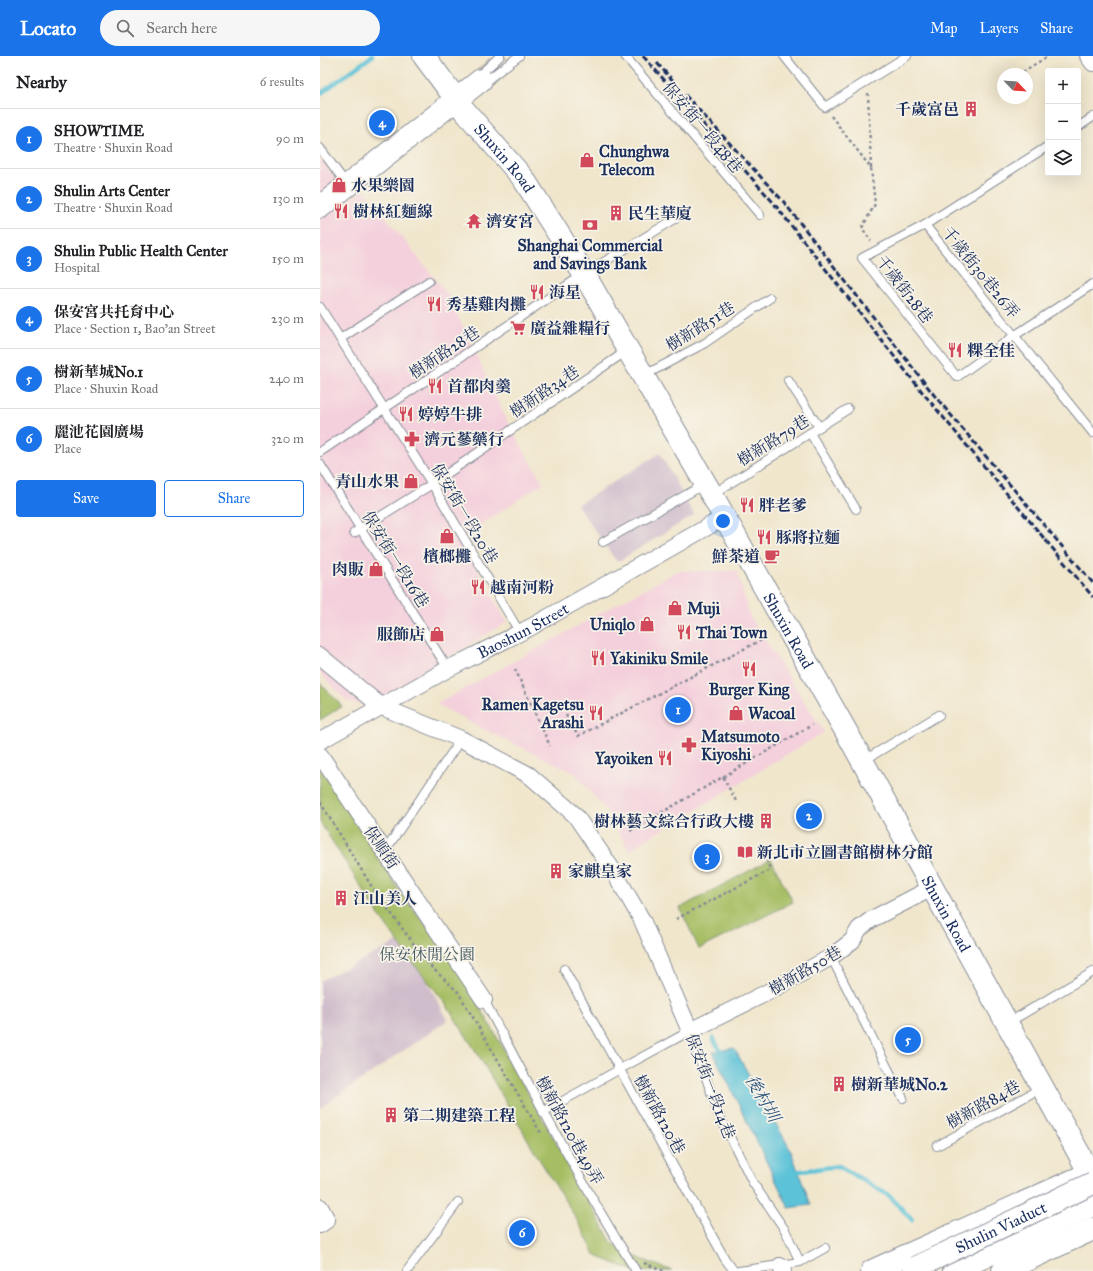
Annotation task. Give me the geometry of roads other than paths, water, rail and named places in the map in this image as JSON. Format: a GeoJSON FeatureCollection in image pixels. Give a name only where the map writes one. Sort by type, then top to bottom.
{"type":"FeatureCollection","features":[{"type":"Feature","properties":{"kind":"main road","name":"Shuxin Road"},"geometry":{"type":"LineString","coordinates":[[424,56],[456,100],[523,178],[584,274],[709,489],[863,761],[1092,1176]]}},
{"type":"Feature","properties":{"kind":"main road"},"geometry":{"type":"LineString","coordinates":[[320,207],[481,80]]}},
{"type":"Feature","properties":{"kind":"main road"},"geometry":{"type":"LineString","coordinates":[[872,1271],[1092,1176]]}},
{"type":"Feature","properties":{"kind":"main road","name":"Shulin Viaduct"},"geometry":{"type":"LineString","coordinates":[[912,1270],[1092,1176]]}},
{"type":"Feature","properties":{"kind":"main road","name":"Shulin Viaduct"},"geometry":{"type":"LineString","coordinates":[[954,1271],[1093,1205]]}},
{"type":"Feature","properties":{"kind":"main road"},"geometry":{"type":"LineString","coordinates":[[1003,1271],[1093,1229]]}},
{"type":"Feature","properties":{"kind":"street"},"geometry":{"type":"LineString","coordinates":[[1088,56],[1093,63]]}},
{"type":"Feature","properties":{"kind":"street","name":"Baoshun Street"},"geometry":{"type":"LineString","coordinates":[[320,741],[448,669],[520,633],[725,517]]}},
{"type":"Feature","properties":{"kind":"street"},"geometry":{"type":"LineString","coordinates":[[320,656],[382,707]]}},
{"type":"Feature","properties":{"kind":"street","name":"保安街一段14巷"},"geometry":{"type":"LineString","coordinates":[[382,707],[461,739],[529,775],[575,815],[614,872],[642,920],[690,1031]]}},
{"type":"Feature","properties":{"kind":"street","name":"保順街"},"geometry":{"type":"LineString","coordinates":[[320,755],[484,1000]]}},
{"type":"Feature","properties":{"kind":"street","name":"樹新路50巷"},"geometry":{"type":"LineString","coordinates":[[690,1031],[770,991],[831,957],[852,941],[859,930],[872,919],[932,888]]}},
{"type":"Feature","properties":{"kind":"street"},"geometry":{"type":"LineString","coordinates":[[320,1207],[326,1220],[320,1225]]}},
{"type":"Feature","properties":{"kind":"lane"},"geometry":{"type":"LineString","coordinates":[[500,56],[483,72],[481,80],[487,80],[519,56]]}},
{"type":"Feature","properties":{"kind":"lane","name":"保安街一段48巷"},"geometry":{"type":"LineString","coordinates":[[625,56],[760,215]]}},
{"type":"Feature","properties":{"kind":"lane"},"geometry":{"type":"LineString","coordinates":[[784,56],[825,107],[868,80],[893,59],[906,56]]}},
{"type":"Feature","properties":{"kind":"lane"},"geometry":{"type":"LineString","coordinates":[[1081,125],[1093,117]]}},
{"type":"Feature","properties":{"kind":"lane"},"geometry":{"type":"LineString","coordinates":[[320,148],[348,186]]}},
{"type":"Feature","properties":{"kind":"lane","name":"千歲街28巷"},"geometry":{"type":"LineString","coordinates":[[1014,336],[957,377],[862,258],[925,225],[1045,148]]}},
{"type":"Feature","properties":{"kind":"lane","name":"樹新路28巷"},"geometry":{"type":"LineString","coordinates":[[320,452],[584,274],[675,219]]}},
{"type":"Feature","properties":{"kind":"lane","name":"千歲街30巷26弄"},"geometry":{"type":"LineString","coordinates":[[925,225],[1093,433]]}},
{"type":"Feature","properties":{"kind":"lane"},"geometry":{"type":"LineString","coordinates":[[340,338],[428,281]]}},
{"type":"Feature","properties":{"kind":"lane"},"geometry":{"type":"LineString","coordinates":[[1014,336],[1093,284]]}},
{"type":"Feature","properties":{"kind":"lane","name":"樹新路51巷"},"geometry":{"type":"LineString","coordinates":[[644,376],[705,343],[770,298]]}},
{"type":"Feature","properties":{"kind":"lane","name":"保安街一段20巷"},"geometry":{"type":"LineString","coordinates":[[320,306],[432,484],[520,633]]}},
{"type":"Feature","properties":{"kind":"lane","name":"樹新路34巷"},"geometry":{"type":"LineString","coordinates":[[357,530],[432,484],[628,350]]}},
{"type":"Feature","properties":{"kind":"lane"},"geometry":{"type":"LineString","coordinates":[[788,380],[819,427]]}},
{"type":"Feature","properties":{"kind":"lane","name":"樹新路79巷"},"geometry":{"type":"LineString","coordinates":[[603,542],[709,489],[810,433],[848,409]]}},
{"type":"Feature","properties":{"kind":"lane"},"geometry":{"type":"LineString","coordinates":[[810,433],[856,509]]}},
{"type":"Feature","properties":{"kind":"lane","name":"保安街一段16巷"},"geometry":{"type":"LineString","coordinates":[[320,464],[357,530],[448,669]]}},
{"type":"Feature","properties":{"kind":"lane"},"geometry":{"type":"LineString","coordinates":[[863,761],[939,715]]}},
{"type":"Feature","properties":{"kind":"lane"},"geometry":{"type":"LineString","coordinates":[[385,851],[461,739]]}},
{"type":"Feature","properties":{"kind":"lane"},"geometry":{"type":"LineString","coordinates":[[831,957],[903,1098]]}},
{"type":"Feature","properties":{"kind":"lane","name":"樹新路120巷"},"geometry":{"type":"LineString","coordinates":[[564,969],[620,1068],[724,1259],[734,1271]]}},
{"type":"Feature","properties":{"kind":"lane"},"geometry":{"type":"LineString","coordinates":[[1008,1023],[1093,972]]}},
{"type":"Feature","properties":{"kind":"lane","name":"樹新路120巷49弄"},"geometry":{"type":"LineString","coordinates":[[484,1000],[543,1112],[611,1232],[636,1271]]}},
{"type":"Feature","properties":{"kind":"lane"},"geometry":{"type":"LineString","coordinates":[[543,1112],[620,1068],[690,1031]]}},
{"type":"Feature","properties":{"kind":"lane","name":"保安街一段14巷"},"geometry":{"type":"LineString","coordinates":[[690,1031],[718,1113],[753,1183],[785,1230],[800,1262]]}},
{"type":"Feature","properties":{"kind":"lane","name":"樹新路84巷"},"geometry":{"type":"LineString","coordinates":[[937,1146],[1043,1087]]}},
{"type":"Feature","properties":{"kind":"lane"},"geometry":{"type":"LineString","coordinates":[[408,1271],[458,1202]]}},
{"type":"Feature","properties":{"kind":"lane"},"geometry":{"type":"LineString","coordinates":[[739,1271],[781,1268],[800,1262],[825,1248]]}},
{"type":"Feature","properties":{"kind":"water"},"geometry":{"type":"Polygon","coordinates":[[[734,1048],[790,1149],[811,1205],[789,1208],[713,1052],[734,1048]]]}},
{"type":"Feature","properties":{"kind":"waterway"},"geometry":{"type":"LineString","coordinates":[[320,94],[372,56]]}},
{"type":"Feature","properties":{"kind":"waterway","name":"後村圳"},"geometry":{"type":"LineString","coordinates":[[713,1038],[723,1056]]}},
{"type":"Feature","properties":{"kind":"waterway"},"geometry":{"type":"LineString","coordinates":[[793,1172],[839,1166],[890,1196],[912,1220]]}},
{"type":"Feature","properties":{"kind":"tunnel"},"geometry":{"type":"LineString","coordinates":[[481,80],[506,56]]}},
{"type":"Feature","properties":{"kind":"railway"},"geometry":{"type":"LineString","coordinates":[[643,56],[772,201],[923,393],[1093,597]]}},
{"type":"Feature","properties":{"kind":"railway"},"geometry":{"type":"LineString","coordinates":[[657,63],[676,84]]}},
{"type":"Feature","properties":{"kind":"railway"},"geometry":{"type":"LineString","coordinates":[[685,95],[783,201],[934,395],[1093,583]]}},
{"type":"Feature","properties":{"kind":"place","name":"千歲富邑"},"geometry":{"type":"Point","coordinates":[971,109]}},
{"type":"Feature","properties":{"kind":"place","name":"保安宮共托育中心"},"geometry":{"type":"Point","coordinates":[382,123]}},
{"type":"Feature","properties":{"kind":"place","name":"Chunghwa Telecom"},"geometry":{"type":"Point","coordinates":[587,160]}},
{"type":"Feature","properties":{"kind":"place","name":"水果樂園"},"geometry":{"type":"Point","coordinates":[339,185]}},
{"type":"Feature","properties":{"kind":"place","name":"樹林紅麵線"},"geometry":{"type":"Point","coordinates":[341,211]}},
{"type":"Feature","properties":{"kind":"place","name":"民生華廈"},"geometry":{"type":"Point","coordinates":[616,213]}},
{"type":"Feature","properties":{"kind":"place","name":"濟安宮"},"geometry":{"type":"Point","coordinates":[474,221]}},
{"type":"Feature","properties":{"kind":"place","name":"Shanghai Commercial and Savings Bank"},"geometry":{"type":"Point","coordinates":[590,225]}},
{"type":"Feature","properties":{"kind":"place","name":"海星"},"geometry":{"type":"Point","coordinates":[537,292]}},
{"type":"Feature","properties":{"kind":"place","name":"秀基雞肉攤"},"geometry":{"type":"Point","coordinates":[434,304]}},
{"type":"Feature","properties":{"kind":"place","name":"廣益雜糧行"},"geometry":{"type":"Point","coordinates":[518,328]}},
{"type":"Feature","properties":{"kind":"place","name":"粿全佳"},"geometry":{"type":"Point","coordinates":[955,350]}},
{"type":"Feature","properties":{"kind":"place","name":"首都肉羹"},"geometry":{"type":"Point","coordinates":[435,386]}},
{"type":"Feature","properties":{"kind":"place","name":"婷婷牛排"},"geometry":{"type":"Point","coordinates":[406,414]}},
{"type":"Feature","properties":{"kind":"place","name":"濟元蔘藥行"},"geometry":{"type":"Point","coordinates":[412,439]}},
{"type":"Feature","properties":{"kind":"place","name":"青山水果"},"geometry":{"type":"Point","coordinates":[411,481]}},
{"type":"Feature","properties":{"kind":"place","name":"胖老爹"},"geometry":{"type":"Point","coordinates":[747,505]}},
{"type":"Feature","properties":{"kind":"place","name":"檳榔攤"},"geometry":{"type":"Point","coordinates":[447,536]}},
{"type":"Feature","properties":{"kind":"place","name":"豚將拉麵"},"geometry":{"type":"Point","coordinates":[764,537]}},
{"type":"Feature","properties":{"kind":"place","name":"鮮茶道"},"geometry":{"type":"Point","coordinates":[772,556]}},
{"type":"Feature","properties":{"kind":"place","name":"肉販"},"geometry":{"type":"Point","coordinates":[376,569]}},
{"type":"Feature","properties":{"kind":"place","name":"越南河粉"},"geometry":{"type":"Point","coordinates":[478,587]}},
{"type":"Feature","properties":{"kind":"place","name":"Muji"},"geometry":{"type":"Point","coordinates":[675,608]}},
{"type":"Feature","properties":{"kind":"place","name":"Uniqlo"},"geometry":{"type":"Point","coordinates":[647,624]}},
{"type":"Feature","properties":{"kind":"place","name":"Thai Town"},"geometry":{"type":"Point","coordinates":[684,632]}},
{"type":"Feature","properties":{"kind":"place","name":"服飾店"},"geometry":{"type":"Point","coordinates":[437,634]}},
{"type":"Feature","properties":{"kind":"place","name":"Yakiniku Smile"},"geometry":{"type":"Point","coordinates":[598,658]}},
{"type":"Feature","properties":{"kind":"place","name":"Burger King"},"geometry":{"type":"Point","coordinates":[749,669]}},
{"type":"Feature","properties":{"kind":"place","name":"SHOWTIME"},"geometry":{"type":"Point","coordinates":[678,710]}},
{"type":"Feature","properties":{"kind":"place","name":"Ramen Kagetsu Arashi"},"geometry":{"type":"Point","coordinates":[596,713]}},
{"type":"Feature","properties":{"kind":"place","name":"Wacoal"},"geometry":{"type":"Point","coordinates":[736,713]}},
{"type":"Feature","properties":{"kind":"place","name":"Matsumoto Kiyoshi"},"geometry":{"type":"Point","coordinates":[689,745]}},
{"type":"Feature","properties":{"kind":"place","name":"Yayoiken"},"geometry":{"type":"Point","coordinates":[665,758]}},
{"type":"Feature","properties":{"kind":"place","name":"Shulin Arts Center"},"geometry":{"type":"Point","coordinates":[809,816]}},
{"type":"Feature","properties":{"kind":"place","name":"樹林藝文綜合行政大樓"},"geometry":{"type":"Point","coordinates":[766,821]}},
{"type":"Feature","properties":{"kind":"place","name":"新北市立圖書館樹林分館"},"geometry":{"type":"Point","coordinates":[745,852]}},
{"type":"Feature","properties":{"kind":"place","name":"Shulin Public Health Center"},"geometry":{"type":"Point","coordinates":[707,857]}},
{"type":"Feature","properties":{"kind":"place","name":"家麒皇家"},"geometry":{"type":"Point","coordinates":[556,871]}},
{"type":"Feature","properties":{"kind":"place","name":"江山美人"},"geometry":{"type":"Point","coordinates":[341,898]}},
{"type":"Feature","properties":{"kind":"place","name":"樹新華城No.1"},"geometry":{"type":"Point","coordinates":[908,1040]}},
{"type":"Feature","properties":{"kind":"place","name":"樹新華城No.2"},"geometry":{"type":"Point","coordinates":[839,1084]}},
{"type":"Feature","properties":{"kind":"place","name":"第二期建築工程"},"geometry":{"type":"Point","coordinates":[391,1115]}},
{"type":"Feature","properties":{"kind":"place","name":"麗池花園廣場"},"geometry":{"type":"Point","coordinates":[522,1233]}},
{"type":"Feature","properties":{"kind":"park label","name":"保安休閒公園"},"geometry":{"type":"Point","coordinates":[427,954]}}]}
